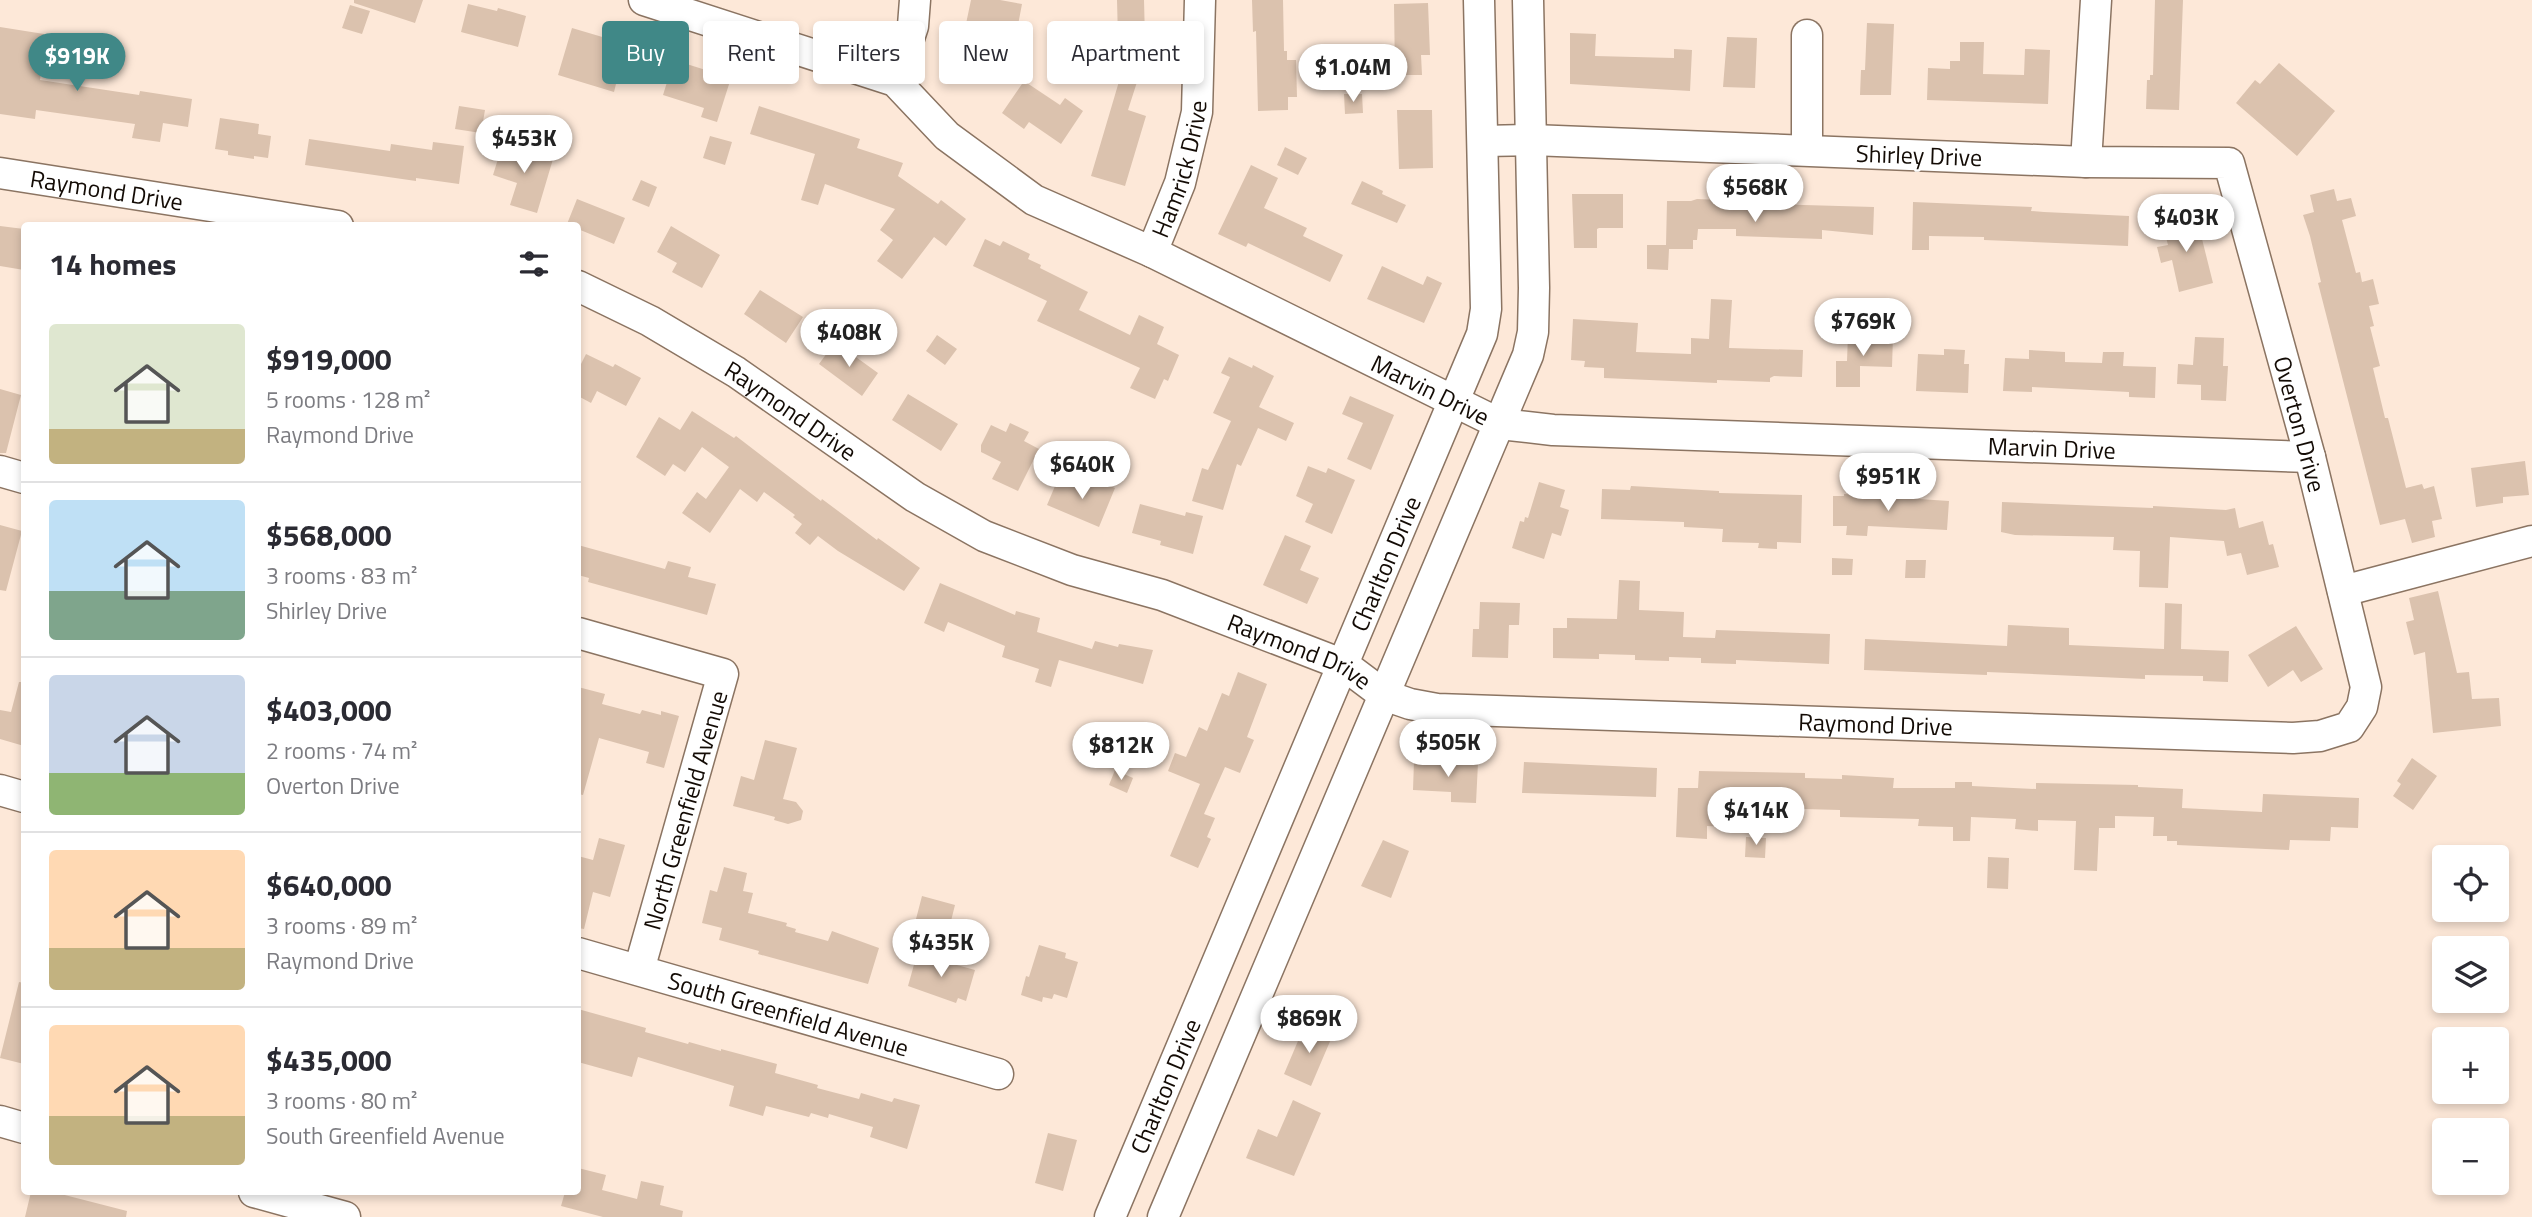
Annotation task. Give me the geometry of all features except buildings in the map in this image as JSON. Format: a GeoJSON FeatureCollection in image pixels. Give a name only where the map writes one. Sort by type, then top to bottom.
{"type":"FeatureCollection","features":[{"type":"Feature","properties":{"kind":"street","name":"Marvin Drive"},"geometry":{"type":"LineString","coordinates":[[643,0],[813,55]]}},
{"type":"Feature","properties":{"kind":"street"},"geometry":{"type":"LineString","coordinates":[[913,21],[915,0]]}},
{"type":"Feature","properties":{"kind":"street","name":"Hamrick Drive"},"geometry":{"type":"LineString","coordinates":[[1152,252],[1180,183],[1197,112],[1200,0]]}},
{"type":"Feature","properties":{"kind":"street","name":"Charlton Drive"},"geometry":{"type":"LineString","coordinates":[[1110,1217],[1478,347],[1485,321],[1479,0]]}},
{"type":"Feature","properties":{"kind":"street","name":"Charlton Drive"},"geometry":{"type":"LineString","coordinates":[[1163,1217],[1528,355],[1533,332],[1528,0]]}},
{"type":"Feature","properties":{"kind":"street"},"geometry":{"type":"LineString","coordinates":[[2086,162],[2096,0]]}},
{"type":"Feature","properties":{"kind":"street"},"geometry":{"type":"LineString","coordinates":[[1807,35],[1807,150]]}},
{"type":"Feature","properties":{"kind":"street","name":"Marvin Drive"},"geometry":{"type":"LineString","coordinates":[[898,84],[947,136],[1034,200],[1152,252],[1500,424],[1553,430],[2310,457]]}},
{"type":"Feature","properties":{"kind":"street","name":"Shirley Drive"},"geometry":{"type":"LineString","coordinates":[[1483,141],[1532,140],[2086,162],[2229,163]]}},
{"type":"Feature","properties":{"kind":"street","name":"Overton Drive"},"geometry":{"type":"LineString","coordinates":[[2229,163],[2310,457],[2366,687]]}},
{"type":"Feature","properties":{"kind":"street","name":"Raymond Drive"},"geometry":{"type":"LineString","coordinates":[[0,173],[312,222]]}},
{"type":"Feature","properties":{"kind":"street","name":"Raymond Drive"},"geometry":{"type":"LineString","coordinates":[[581,287],[650,321],[736,372],[915,497],[984,536],[1072,570],[1162,595],[1344,665],[1384,695],[1410,704],[1437,709],[2293,738],[2320,736],[2349,727],[2361,707],[2366,687]]}},
{"type":"Feature","properties":{"kind":"street"},"geometry":{"type":"LineString","coordinates":[[0,471],[21,477]]}},
{"type":"Feature","properties":{"kind":"street"},"geometry":{"type":"LineString","coordinates":[[2343,591],[2532,541]]}},
{"type":"Feature","properties":{"kind":"street","name":"North Greenfield Avenue"},"geometry":{"type":"LineString","coordinates":[[581,634],[723,674],[639,970]]}},
{"type":"Feature","properties":{"kind":"street"},"geometry":{"type":"LineString","coordinates":[[0,790],[21,796]]}},
{"type":"Feature","properties":{"kind":"street","name":"South Greenfield Avenue"},"geometry":{"type":"LineString","coordinates":[[581,954],[998,1074]]}},
{"type":"Feature","properties":{"kind":"street"},"geometry":{"type":"LineString","coordinates":[[0,1121],[21,1127]]}},
{"type":"Feature","properties":{"kind":"street"},"geometry":{"type":"LineString","coordinates":[[262,1195],[310,1212],[345,1217]]}}]}
